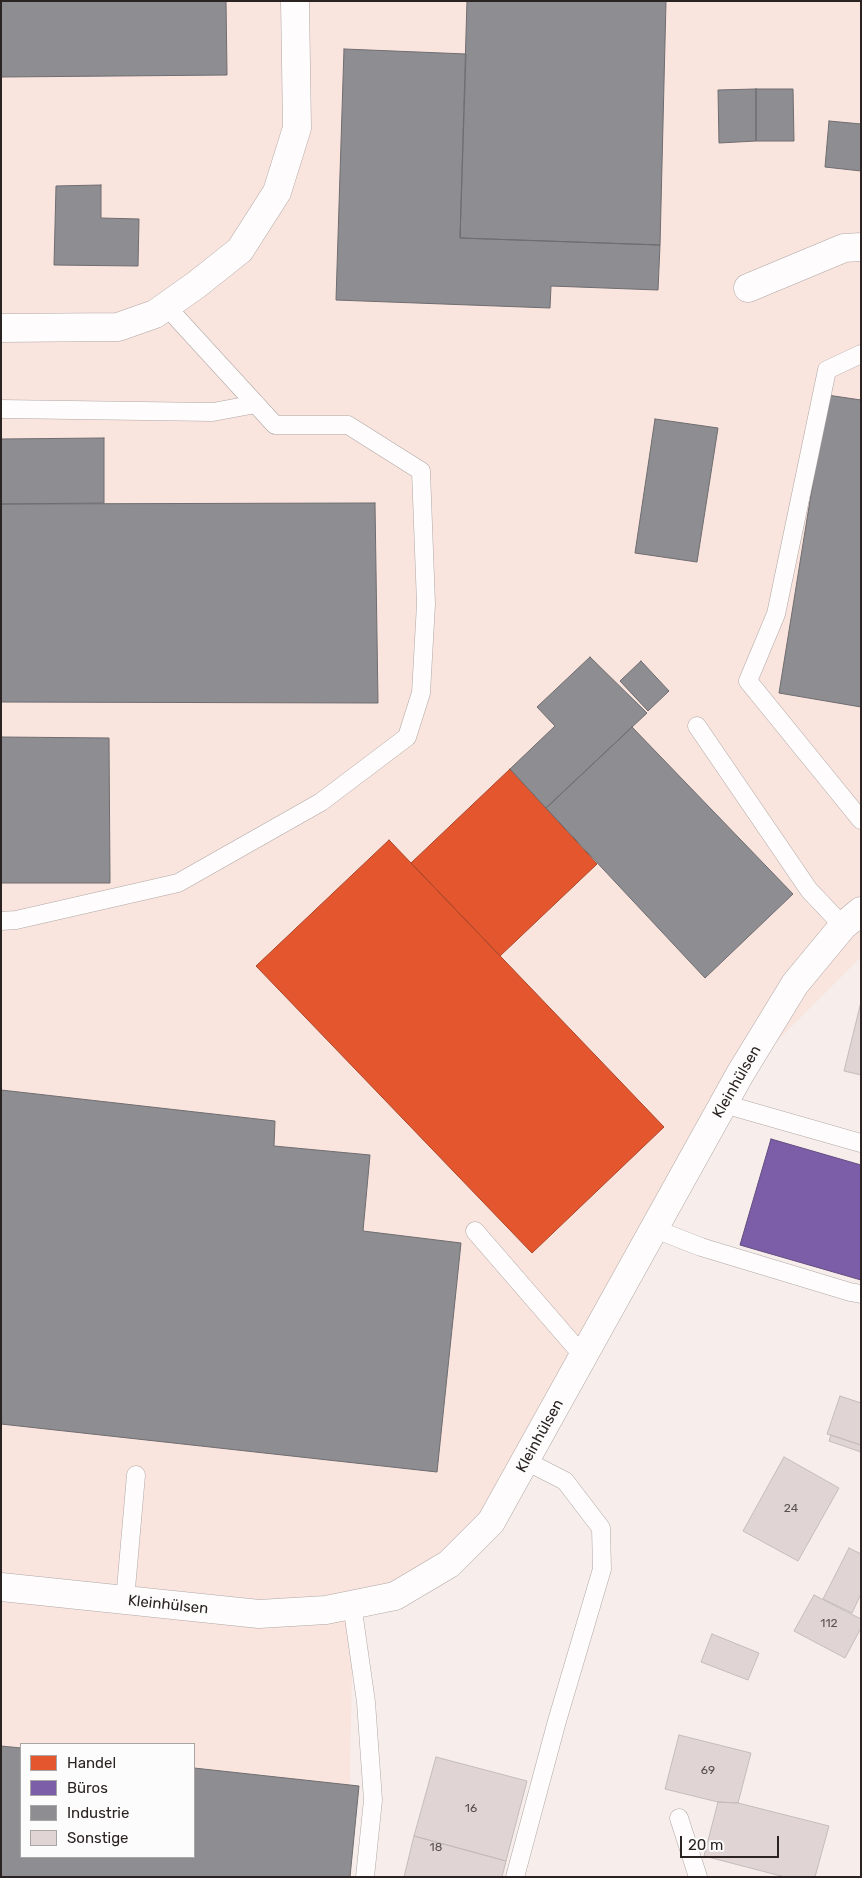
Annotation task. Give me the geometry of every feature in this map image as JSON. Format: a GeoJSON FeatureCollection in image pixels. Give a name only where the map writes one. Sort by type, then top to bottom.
{"type":"FeatureCollection","features":[{"type":"Feature","properties":{"kind":"street"},"geometry":{"type":"LineString","coordinates":[[1,328],[118,327],[155,314],[240,250],[277,192],[297,128],[295,1]]}},
{"type":"Feature","properties":{"kind":"street"},"geometry":{"type":"LineString","coordinates":[[748,288],[844,248],[861,247]]}},
{"type":"Feature","properties":{"kind":"street","name":"Kleinhülsen"},"geometry":{"type":"LineString","coordinates":[[1,1587],[259,1614],[326,1610],[395,1596],[450,1564],[491,1522],[724,1104],[795,984],[852,919]]}},
{"type":"Feature","properties":{"kind":"lane"},"geometry":{"type":"LineString","coordinates":[[1,921],[16,920],[178,884],[321,802],[408,737],[421,693],[425,614],[421,471],[348,425],[275,424],[166,306]]}},
{"type":"Feature","properties":{"kind":"lane"},"geometry":{"type":"LineString","coordinates":[[861,354],[827,370],[776,614],[748,681],[861,820]]}},
{"type":"Feature","properties":{"kind":"lane"},"geometry":{"type":"LineString","coordinates":[[1,409],[213,412],[256,404]]}},
{"type":"Feature","properties":{"kind":"lane"},"geometry":{"type":"LineString","coordinates":[[697,726],[809,890],[852,919]]}},
{"type":"Feature","properties":{"kind":"lane"},"geometry":{"type":"LineString","coordinates":[[724,1104],[861,1143]]}},
{"type":"Feature","properties":{"kind":"lane"},"geometry":{"type":"LineString","coordinates":[[655,1229],[701,1247],[861,1294]]}},
{"type":"Feature","properties":{"kind":"lane"},"geometry":{"type":"LineString","coordinates":[[475,1231],[584,1357]]}},
{"type":"Feature","properties":{"kind":"lane"},"geometry":{"type":"LineString","coordinates":[[515,1877],[557,1721],[602,1569],[601,1528],[565,1482],[526,1461]]}},
{"type":"Feature","properties":{"kind":"lane"},"geometry":{"type":"LineString","coordinates":[[125,1600],[136,1475]]}},
{"type":"Feature","properties":{"kind":"lane"},"geometry":{"type":"LineString","coordinates":[[352,1604],[366,1702],[373,1800],[365,1877]]}},
{"type":"Feature","properties":{"kind":"lane"},"geometry":{"type":"LineString","coordinates":[[679,1818],[698,1877]]}},
{"type":"Feature","properties":{"kind":"shaded area"},"geometry":{"type":"Polygon","coordinates":[[[1,1],[861,1],[861,957],[718,1100],[461,1565],[353,1618],[348,1877],[1,1877],[1,1]]]}},
{"type":"Feature","properties":{"kind":"building: Handel"},"geometry":{"type":"Polygon","coordinates":[[[510,769],[597,864],[500,956],[411,863],[510,769]]]}},
{"type":"Feature","properties":{"kind":"building: Handel"},"geometry":{"type":"Polygon","coordinates":[[[389,840],[664,1127],[532,1253],[256,966],[389,840]]]}},
{"type":"Feature","properties":{"kind":"building: Büros"},"geometry":{"type":"Polygon","coordinates":[[[771,1139],[861,1165],[861,1280],[740,1245],[771,1139]]]}},
{"type":"Feature","properties":{"kind":"building: Industrie"},"geometry":{"type":"Polygon","coordinates":[[[1,1],[226,1],[227,75],[1,77],[1,1]]]}},
{"type":"Feature","properties":{"kind":"building: Industrie"},"geometry":{"type":"Polygon","coordinates":[[[467,1],[666,1],[660,245],[460,238],[467,1]]]}},
{"type":"Feature","properties":{"kind":"building: Industrie"},"geometry":{"type":"Polygon","coordinates":[[[344,49],[466,54],[460,238],[660,245],[658,290],[551,286],[550,308],[336,300],[344,49]]]}},
{"type":"Feature","properties":{"kind":"building: Industrie"},"geometry":{"type":"Polygon","coordinates":[[[756,89],[793,89],[794,141],[756,141],[756,89]]]}},
{"type":"Feature","properties":{"kind":"building: Industrie"},"geometry":{"type":"Polygon","coordinates":[[[756,89],[756,141],[719,143],[718,90],[756,89]]]}},
{"type":"Feature","properties":{"kind":"building: Industrie"},"geometry":{"type":"Polygon","coordinates":[[[829,121],[861,124],[861,171],[825,167],[829,121]]]}},
{"type":"Feature","properties":{"kind":"building: Industrie"},"geometry":{"type":"Polygon","coordinates":[[[101,185],[101,218],[139,219],[138,266],[54,265],[56,186],[101,185]]]}},
{"type":"Feature","properties":{"kind":"building: Industrie"},"geometry":{"type":"Polygon","coordinates":[[[827,395],[861,400],[861,707],[779,693],[827,395]]]}},
{"type":"Feature","properties":{"kind":"building: Industrie"},"geometry":{"type":"Polygon","coordinates":[[[655,419],[718,428],[697,562],[635,553],[655,419]]]}},
{"type":"Feature","properties":{"kind":"building: Industrie"},"geometry":{"type":"Polygon","coordinates":[[[104,438],[104,503],[1,504],[1,439],[104,438]]]}},
{"type":"Feature","properties":{"kind":"building: Industrie"},"geometry":{"type":"Polygon","coordinates":[[[375,503],[378,703],[1,702],[1,504],[375,503]]]}},
{"type":"Feature","properties":{"kind":"building: Industrie"},"geometry":{"type":"Polygon","coordinates":[[[590,657],[647,713],[546,808],[510,769],[555,726],[537,707],[590,657]]]}},
{"type":"Feature","properties":{"kind":"building: Industrie"},"geometry":{"type":"Polygon","coordinates":[[[641,661],[669,691],[648,711],[620,681],[641,661]]]}},
{"type":"Feature","properties":{"kind":"building: Industrie"},"geometry":{"type":"Polygon","coordinates":[[[632,727],[793,894],[705,978],[546,808],[632,727]]]}},
{"type":"Feature","properties":{"kind":"building: Industrie"},"geometry":{"type":"Polygon","coordinates":[[[1,737],[109,738],[110,883],[1,883],[1,737]]]}},
{"type":"Feature","properties":{"kind":"building: Industrie"},"geometry":{"type":"Polygon","coordinates":[[[1,1090],[275,1121],[274,1146],[370,1155],[363,1231],[461,1243],[437,1472],[1,1424],[1,1090]]]}},
{"type":"Feature","properties":{"kind":"building: Industrie"},"geometry":{"type":"Polygon","coordinates":[[[1,1746],[20,1748],[20,1858],[195,1858],[195,1768],[359,1786],[350,1877],[1,1877],[1,1746]]]}},
{"type":"Feature","properties":{"kind":"building: Sonstige"},"geometry":{"type":"Polygon","coordinates":[[[861,1002],[861,1075],[844,1071],[861,1002]]]}},
{"type":"Feature","properties":{"kind":"building: Sonstige"},"geometry":{"type":"Polygon","coordinates":[[[840,1396],[861,1403],[861,1445],[827,1434],[840,1396]]]}},
{"type":"Feature","properties":{"kind":"building: Sonstige"},"geometry":{"type":"Polygon","coordinates":[[[831,1435],[861,1445],[861,1452],[829,1441],[831,1435]]]}},
{"type":"Feature","properties":{"kind":"building: Sonstige"},"geometry":{"type":"Polygon","coordinates":[[[784,1457],[839,1488],[798,1561],[743,1531],[784,1457]]]}},
{"type":"Feature","properties":{"kind":"building: Sonstige"},"geometry":{"type":"Polygon","coordinates":[[[849,1548],[861,1554],[861,1597],[852,1613],[823,1599],[849,1548]]]}},
{"type":"Feature","properties":{"kind":"building: Sonstige"},"geometry":{"type":"Polygon","coordinates":[[[814,1595],[861,1619],[861,1628],[845,1658],[794,1631],[814,1595]]]}},
{"type":"Feature","properties":{"kind":"building: Sonstige"},"geometry":{"type":"Polygon","coordinates":[[[712,1634],[759,1653],[748,1680],[701,1662],[712,1634]]]}},
{"type":"Feature","properties":{"kind":"building: Sonstige"},"geometry":{"type":"Polygon","coordinates":[[[679,1735],[751,1753],[738,1803],[718,1802],[665,1789],[679,1735]]]}},
{"type":"Feature","properties":{"kind":"building: Sonstige"},"geometry":{"type":"Polygon","coordinates":[[[436,1757],[527,1781],[506,1861],[414,1836],[436,1757]]]}},
{"type":"Feature","properties":{"kind":"building: Sonstige"},"geometry":{"type":"Polygon","coordinates":[[[718,1802],[738,1803],[829,1826],[815,1877],[785,1877],[704,1856],[718,1802]]]}},
{"type":"Feature","properties":{"kind":"building: Sonstige"},"geometry":{"type":"Polygon","coordinates":[[[414,1836],[506,1861],[502,1877],[404,1877],[414,1836]]]}}]}
